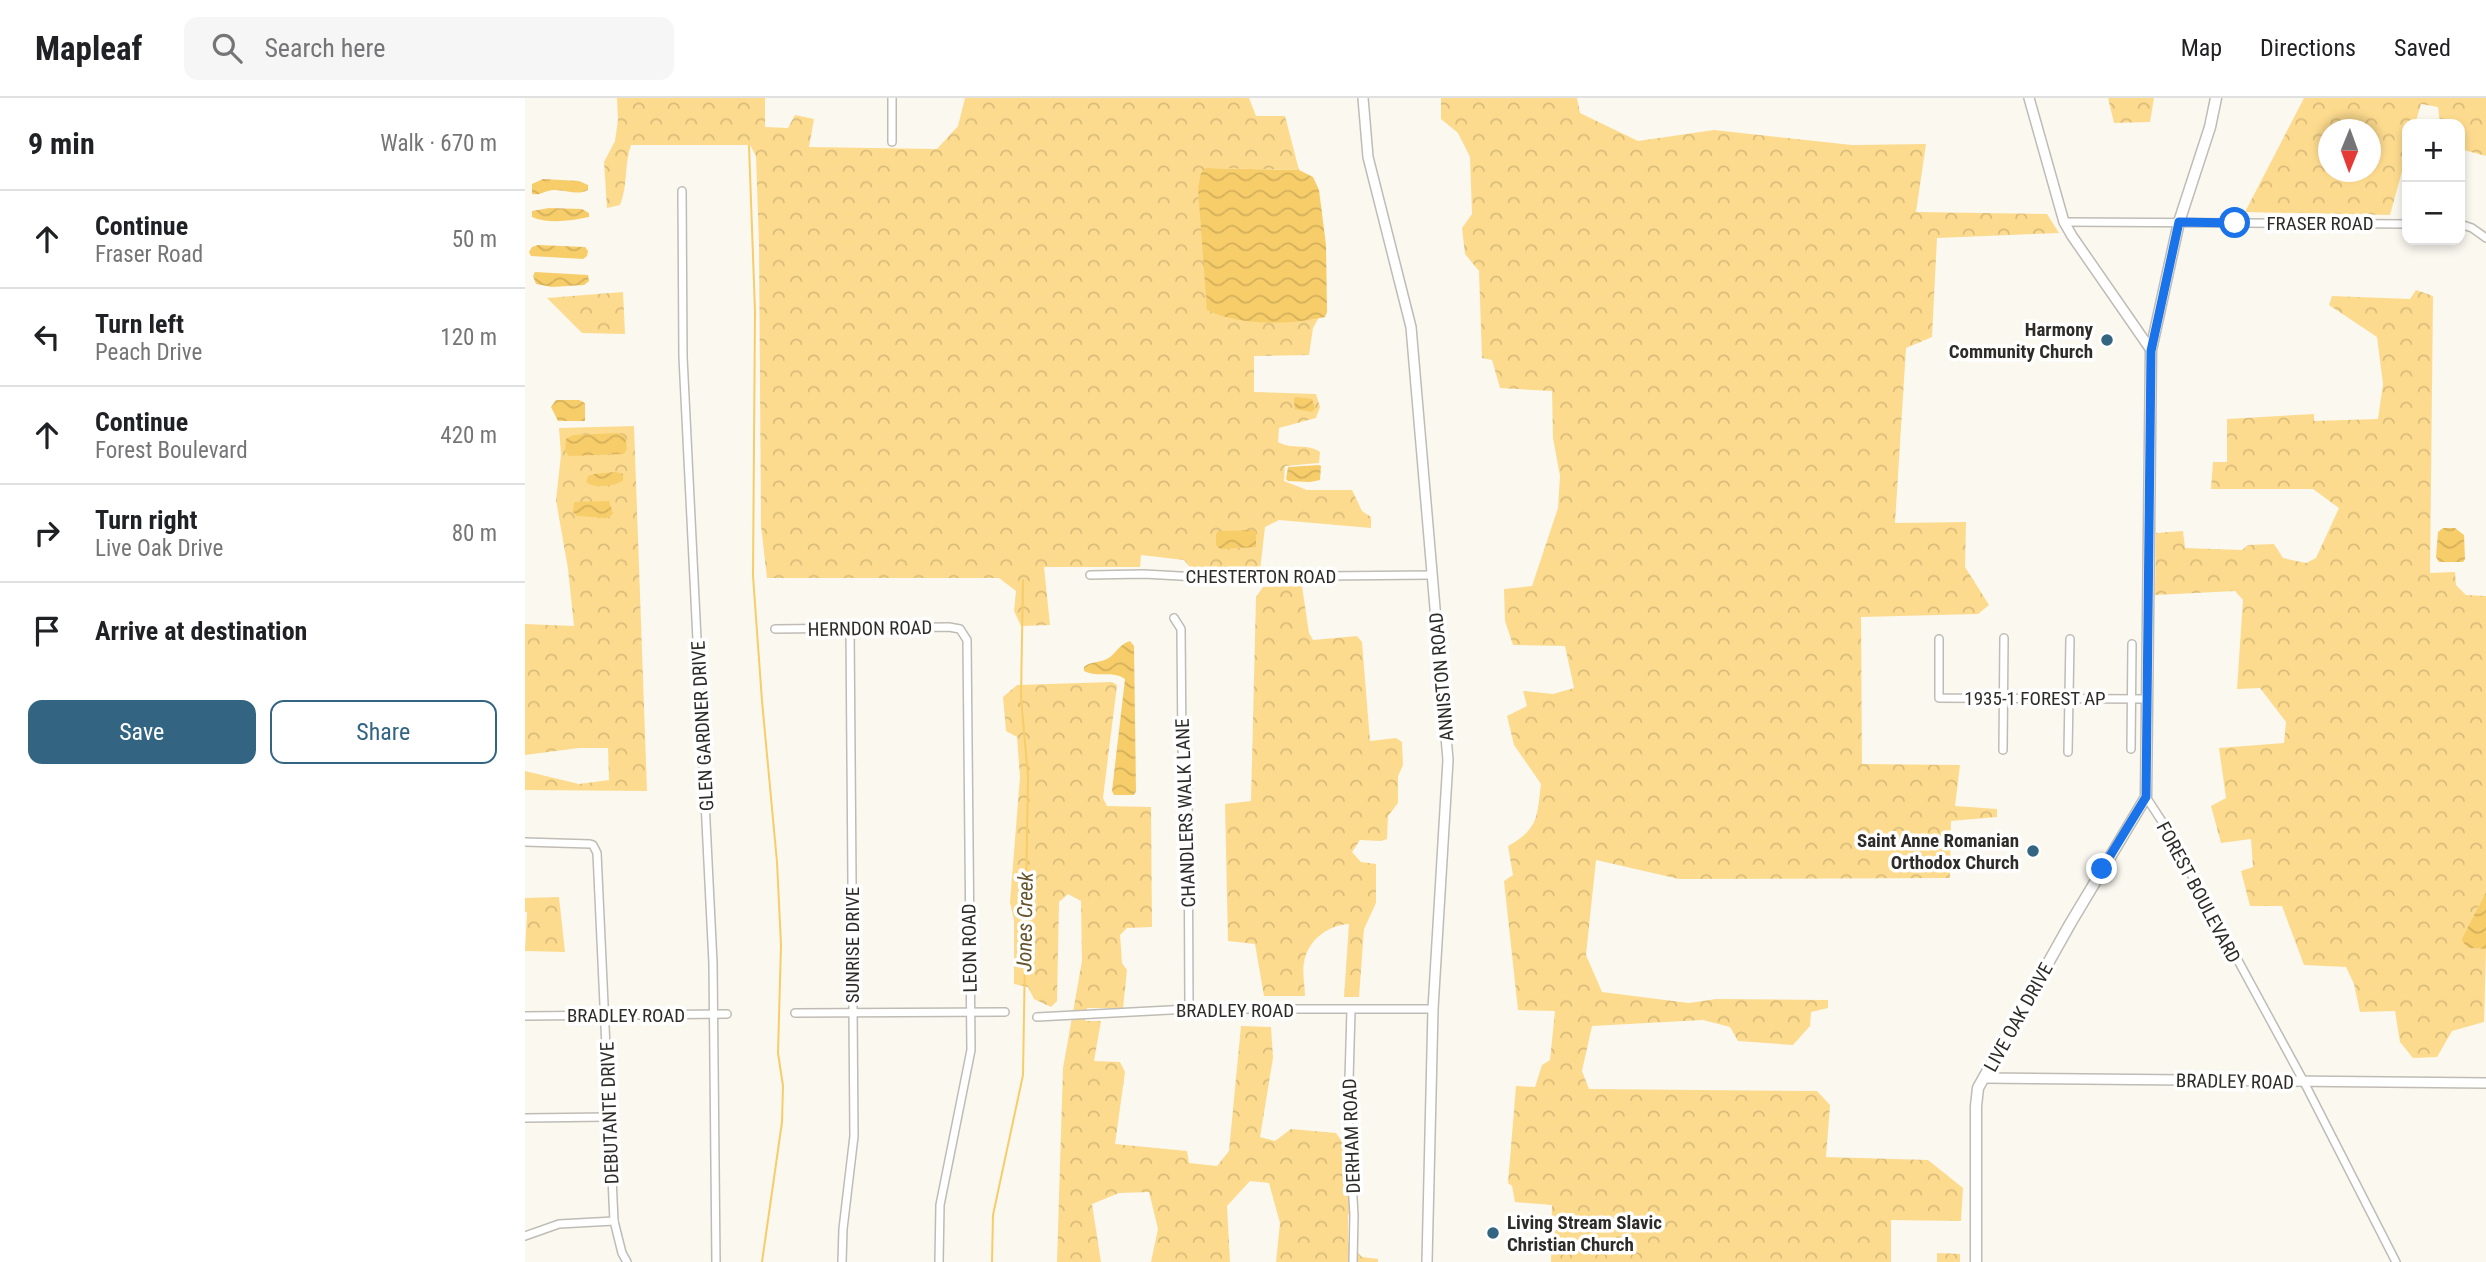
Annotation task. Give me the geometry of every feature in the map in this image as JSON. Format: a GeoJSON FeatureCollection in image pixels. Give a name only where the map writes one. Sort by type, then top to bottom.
{"type":"FeatureCollection","features":[{"type":"Feature","properties":{"kind":"main road"},"geometry":{"type":"LineString","coordinates":[[2146,797],[2151,351],[2179,222],[2210,127],[2216,98]]}},
{"type":"Feature","properties":{"kind":"main road","name":"LIVE OAK DRIVE"},"geometry":{"type":"LineString","coordinates":[[1976,1262],[1976,1106],[1979,1088],[2070,924],[2146,797]]}},
{"type":"Feature","properties":{"kind":"street"},"geometry":{"type":"LineString","coordinates":[[892,98],[892,142]]}},
{"type":"Feature","properties":{"kind":"street","name":"ANNISTON ROAD"},"geometry":{"type":"LineString","coordinates":[[1363,98],[1370,165],[1412,327],[1448,778],[1433,1009],[1427,1262]]}},
{"type":"Feature","properties":{"kind":"street"},"geometry":{"type":"LineString","coordinates":[[2029,98],[2064,222],[2151,351]]}},
{"type":"Feature","properties":{"kind":"street","name":"GLEN GARDNER DRIVE"},"geometry":{"type":"LineString","coordinates":[[683,191],[683,357],[713,963],[716,1262]]}},
{"type":"Feature","properties":{"kind":"street","name":"FRASER ROAD"},"geometry":{"type":"LineString","coordinates":[[2064,222],[2402,223]]}},
{"type":"Feature","properties":{"kind":"street"},"geometry":{"type":"LineString","coordinates":[[2465,226],[2486,238]]}},
{"type":"Feature","properties":{"kind":"street","name":"CHESTERTON ROAD"},"geometry":{"type":"LineString","coordinates":[[1090,575],[1431,575]]}},
{"type":"Feature","properties":{"kind":"street","name":"CHANDLERS WALK LANE"},"geometry":{"type":"LineString","coordinates":[[1174,618],[1181,629],[1182,750],[1188,789],[1189,1009]]}},
{"type":"Feature","properties":{"kind":"street","name":"HERNDON ROAD"},"geometry":{"type":"LineString","coordinates":[[775,629],[949,627],[964,632]]}},
{"type":"Feature","properties":{"kind":"street","name":"SUNRISE DRIVE"},"geometry":{"type":"LineString","coordinates":[[842,1262],[843,1229],[854,1136],[850,628]]}},
{"type":"Feature","properties":{"kind":"street","name":"LEON ROAD"},"geometry":{"type":"LineString","coordinates":[[939,1262],[940,1205],[970,1063],[967,640],[964,632]]}},
{"type":"Feature","properties":{"kind":"street"},"geometry":{"type":"LineString","coordinates":[[2003,750],[2004,638]]}},
{"type":"Feature","properties":{"kind":"street","name":"1935-1 FOREST AP"},"geometry":{"type":"LineString","coordinates":[[1939,639],[1939,698],[2148,698]]}},
{"type":"Feature","properties":{"kind":"street"},"geometry":{"type":"LineString","coordinates":[[2068,752],[2070,639]]}},
{"type":"Feature","properties":{"kind":"street"},"geometry":{"type":"LineString","coordinates":[[2131,749],[2132,644]]}},
{"type":"Feature","properties":{"kind":"street","name":"FOREST BOULEVARD"},"geometry":{"type":"LineString","coordinates":[[2146,797],[2165,826],[2304,1082],[2396,1262]]}},
{"type":"Feature","properties":{"kind":"street","name":"DEBUTANTE DRIVE"},"geometry":{"type":"LineString","coordinates":[[525,842],[585,843],[593,845],[597,853],[614,1221],[627,1262]]}},
{"type":"Feature","properties":{"kind":"street","name":"BRADLEY ROAD"},"geometry":{"type":"LineString","coordinates":[[1037,1017],[1189,1009],[1433,1009]]}},
{"type":"Feature","properties":{"kind":"street","name":"DERHAM ROAD"},"geometry":{"type":"LineString","coordinates":[[1351,1010],[1348,1115],[1354,1215],[1353,1262]]}},
{"type":"Feature","properties":{"kind":"street"},"geometry":{"type":"LineString","coordinates":[[795,1013],[1005,1012]]}},
{"type":"Feature","properties":{"kind":"street","name":"BRADLEY ROAD"},"geometry":{"type":"LineString","coordinates":[[525,1016],[727,1014]]}},
{"type":"Feature","properties":{"kind":"street","name":"BRADLEY ROAD"},"geometry":{"type":"LineString","coordinates":[[1984,1078],[2486,1083]]}},
{"type":"Feature","properties":{"kind":"street"},"geometry":{"type":"LineString","coordinates":[[525,1118],[609,1117]]}},
{"type":"Feature","properties":{"kind":"street"},"geometry":{"type":"LineString","coordinates":[[525,1236],[559,1224],[614,1221]]}},
{"type":"Feature","properties":{"kind":"green space"},"geometry":{"type":"Polygon","coordinates":[[[617,98],[765,98],[765,127],[788,128],[795,115],[814,119],[809,147],[937,149],[958,126],[965,98],[1249,98],[1256,116],[1285,116],[1299,170],[1207,168],[1282,321],[1318,319],[1313,328],[1309,355],[1254,356],[1254,392],[1316,394],[1320,407],[1316,418],[1279,428],[1278,442],[1320,452],[1319,463],[1285,466],[1284,481],[1307,490],[1352,490],[1362,511],[1371,517],[1371,528],[1279,520],[1265,527],[1260,571],[1193,571],[1184,560],[1141,555],[1140,567],[1044,567],[1050,625],[1021,626],[1014,611],[1016,591],[999,578],[767,578],[761,526],[756,156],[750,145],[631,145],[620,205],[607,208],[604,162],[615,141],[617,98]]]}},
{"type":"Feature","properties":{"kind":"green space"},"geometry":{"type":"Polygon","coordinates":[[[1441,98],[1577,98],[1580,113],[1638,141],[1714,130],[1852,145],[1926,144],[1916,212],[2047,214],[2059,233],[1937,238],[1932,337],[1906,348],[1895,523],[1966,522],[1965,567],[1989,605],[1978,614],[1861,617],[1862,764],[1960,765],[1955,806],[1997,809],[1997,817],[1951,821],[1950,878],[1679,879],[1596,860],[1586,955],[1602,992],[1689,1003],[1716,999],[1828,1000],[1828,1008],[1811,1012],[1810,1026],[1793,1045],[1738,1041],[1730,1027],[1703,1020],[1592,1026],[1582,1071],[1589,1089],[1817,1091],[1830,1105],[1826,1157],[1928,1160],[1963,1188],[1961,1221],[1891,1220],[1891,1262],[1551,1262],[1552,1205],[1515,1202],[1512,1186],[1508,1183],[1516,1086],[1535,1087],[1542,1065],[1550,1060],[1555,1011],[1518,1010],[1504,881],[1513,875],[1508,846],[1526,834],[1535,821],[1541,784],[1514,745],[1507,716],[1527,706],[1523,691],[1553,694],[1574,688],[1565,646],[1513,645],[1505,621],[1504,589],[1532,586],[1558,508],[1560,476],[1553,438],[1552,391],[1500,388],[1492,360],[1482,358],[1479,271],[1465,254],[1462,228],[1472,214],[1470,157],[1458,133],[1441,119],[1441,98]]]}},
{"type":"Feature","properties":{"kind":"green space"},"geometry":{"type":"Polygon","coordinates":[[[2108,98],[2154,98],[2150,122],[2114,123],[2108,98]]]}},
{"type":"Feature","properties":{"kind":"green space"},"geometry":{"type":"Polygon","coordinates":[[[2304,98],[2486,98],[2486,156],[2465,150],[2465,119],[2439,119],[2438,107],[2421,104],[2416,119],[2402,119],[2402,171],[2390,215],[2245,212],[2304,98]]]}},
{"type":"Feature","properties":{"kind":"green space"},"geometry":{"type":"Polygon","coordinates":[[[2416,290],[2433,296],[2430,573],[2455,572],[2456,585],[2466,595],[2486,596],[2486,892],[2461,940],[2468,948],[2486,949],[2484,1022],[2452,1031],[2437,1057],[2413,1058],[2400,1042],[2395,1011],[2360,1012],[2354,984],[2346,967],[2304,965],[2282,906],[2250,906],[2241,871],[2253,867],[2251,839],[2221,843],[2211,806],[2226,798],[2219,748],[2284,743],[2286,722],[2260,688],[2237,689],[2243,600],[2235,591],[2155,595],[2156,533],[2183,531],[2185,548],[2242,550],[2248,545],[2274,544],[2283,558],[2306,563],[2316,558],[2339,508],[2313,489],[2211,489],[2213,462],[2227,462],[2227,419],[2314,414],[2314,421],[2378,419],[2383,384],[2377,337],[2329,305],[2332,296],[2410,299],[2416,290]]]}},
{"type":"Feature","properties":{"kind":"green space"},"geometry":{"type":"Polygon","coordinates":[[[623,292],[625,334],[582,333],[547,298],[623,292]]]}},
{"type":"Feature","properties":{"kind":"green space"},"geometry":{"type":"Polygon","coordinates":[[[634,426],[647,791],[525,790],[525,771],[579,784],[609,780],[608,748],[579,748],[525,755],[525,624],[574,626],[568,569],[556,500],[561,455],[559,428],[634,426]]]}},
{"type":"Feature","properties":{"kind":"green space"},"geometry":{"type":"Polygon","coordinates":[[[1302,586],[1309,633],[1313,640],[1357,636],[1362,642],[1370,741],[1396,738],[1402,742],[1403,765],[1398,776],[1398,803],[1388,816],[1387,839],[1360,840],[1352,852],[1361,862],[1376,864],[1376,903],[1364,929],[1359,997],[1344,997],[1349,924],[1334,927],[1320,935],[1310,947],[1303,966],[1305,996],[1264,996],[1255,944],[1228,941],[1225,804],[1251,801],[1256,597],[1263,587],[1302,586]]]}},
{"type":"Feature","properties":{"kind":"green space"},"geometry":{"type":"Polygon","coordinates":[[[1112,682],[1117,685],[1103,798],[1107,806],[1151,807],[1152,927],[1127,928],[1120,935],[1122,963],[1127,970],[1123,1008],[1087,1008],[1085,1021],[1101,1021],[1094,1061],[1120,1062],[1125,1072],[1115,1144],[1187,1151],[1189,1163],[1217,1166],[1229,1151],[1241,1026],[1271,1027],[1273,1058],[1260,1137],[1275,1141],[1291,1129],[1336,1133],[1350,1153],[1358,1187],[1348,1216],[1348,1243],[1362,1257],[1378,1259],[1378,1262],[1276,1262],[1280,1223],[1269,1183],[1250,1181],[1227,1206],[1230,1262],[1151,1262],[1158,1229],[1149,1192],[1119,1193],[1092,1204],[1101,1262],[1057,1262],[1063,1068],[1082,961],[1081,901],[1068,894],[1059,902],[1057,1001],[1051,1007],[1034,999],[1028,987],[1014,984],[1014,920],[1010,902],[1020,777],[1017,737],[1006,731],[1003,697],[1017,685],[1112,682]]]}},
{"type":"Feature","properties":{"kind":"green space"},"geometry":{"type":"Polygon","coordinates":[[[559,897],[565,952],[525,951],[525,898],[559,897]]]}},
{"type":"Feature","properties":{"kind":"green space"},"geometry":{"type":"Polygon","coordinates":[[[1937,1253],[1960,1254],[1960,1262],[1937,1262],[1937,1253]]]}},
{"type":"Feature","properties":{"kind":"water"},"geometry":{"type":"Polygon","coordinates":[[[1206,168],[1299,170],[1313,177],[1319,190],[1326,245],[1325,317],[1297,322],[1265,322],[1234,319],[1207,310],[1198,188],[1201,173],[1206,168]]]}},
{"type":"Feature","properties":{"kind":"water"},"geometry":{"type":"Polygon","coordinates":[[[543,179],[579,181],[588,185],[588,190],[578,193],[553,190],[532,194],[532,184],[543,179]]]}},
{"type":"Feature","properties":{"kind":"water"},"geometry":{"type":"Polygon","coordinates":[[[549,208],[582,209],[589,213],[589,217],[552,221],[532,217],[532,211],[549,208]]]}},
{"type":"Feature","properties":{"kind":"water"},"geometry":{"type":"Polygon","coordinates":[[[532,247],[585,247],[588,251],[583,259],[531,256],[529,252],[532,247]]]}},
{"type":"Feature","properties":{"kind":"water"},"geometry":{"type":"Polygon","coordinates":[[[535,272],[588,275],[589,281],[584,285],[552,287],[536,284],[533,276],[535,272]]]}},
{"type":"Feature","properties":{"kind":"water"},"geometry":{"type":"Polygon","coordinates":[[[1296,397],[1312,399],[1315,409],[1312,412],[1295,409],[1296,397]]]}},
{"type":"Feature","properties":{"kind":"water"},"geometry":{"type":"Polygon","coordinates":[[[556,400],[579,400],[585,403],[585,421],[558,421],[551,407],[556,400]]]}},
{"type":"Feature","properties":{"kind":"water"},"geometry":{"type":"Polygon","coordinates":[[[619,433],[625,437],[627,449],[624,454],[569,456],[565,451],[566,439],[573,435],[619,433]]]}},
{"type":"Feature","properties":{"kind":"water"},"geometry":{"type":"Polygon","coordinates":[[[1319,465],[1320,480],[1310,482],[1286,479],[1288,467],[1319,465]]]}},
{"type":"Feature","properties":{"kind":"water"},"geometry":{"type":"Polygon","coordinates":[[[615,472],[623,474],[623,481],[604,486],[594,486],[586,482],[588,476],[615,472]]]}},
{"type":"Feature","properties":{"kind":"water"},"geometry":{"type":"Polygon","coordinates":[[[609,501],[613,514],[607,518],[577,516],[573,512],[574,502],[609,501]]]}},
{"type":"Feature","properties":{"kind":"water"},"geometry":{"type":"Polygon","coordinates":[[[2443,528],[2455,528],[2464,535],[2463,562],[2439,562],[2436,557],[2438,532],[2443,528]]]}},
{"type":"Feature","properties":{"kind":"water"},"geometry":{"type":"Polygon","coordinates":[[[1254,530],[1256,547],[1220,549],[1216,545],[1216,534],[1219,531],[1254,530]]]}},
{"type":"Feature","properties":{"kind":"water"},"geometry":{"type":"Polygon","coordinates":[[[1130,641],[1134,646],[1136,791],[1134,795],[1114,795],[1112,791],[1125,679],[1115,675],[1089,673],[1084,671],[1084,667],[1107,659],[1130,641]]]}},
{"type":"Feature","properties":{"kind":"water"},"geometry":{"type":"Polygon","coordinates":[[[2486,892],[2486,949],[2468,948],[2461,940],[2486,892]]]}},
{"type":"Feature","properties":{"kind":"waterway"},"geometry":{"type":"LineString","coordinates":[[749,146],[755,311],[753,576],[777,862],[781,945],[778,1053],[783,1086],[782,1122],[762,1262]]}},
{"type":"Feature","properties":{"kind":"waterway","name":"Jones Creek"},"geometry":{"type":"LineString","coordinates":[[992,1262],[993,1215],[1023,1075],[1028,777],[1021,697],[1023,580]]}},
{"type":"Feature","properties":{"kind":"place","name":"Harmony Community Church"},"geometry":{"type":"Point","coordinates":[2107,340]}},
{"type":"Feature","properties":{"kind":"place","name":"Saint Anne Romanian Orthodox Church"},"geometry":{"type":"Point","coordinates":[2033,851]}},
{"type":"Feature","properties":{"kind":"place","name":"Living Stream Slavic Christian Church"},"geometry":{"type":"Point","coordinates":[1493,1233]}},
{"type":"Feature","properties":{"kind":"route"},"geometry":{"type":"LineString","coordinates":[[2102,869],[2146,797],[2151,351],[2179,222],[2235,223]]}}]}
